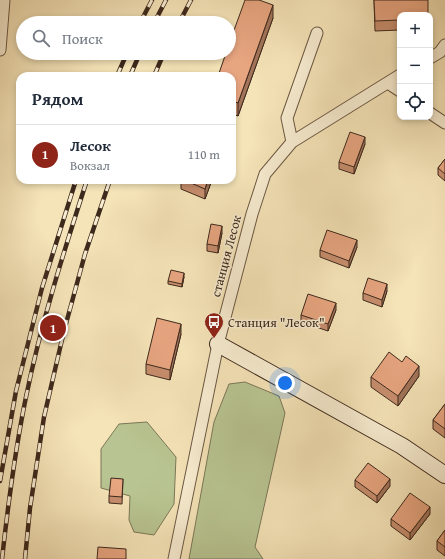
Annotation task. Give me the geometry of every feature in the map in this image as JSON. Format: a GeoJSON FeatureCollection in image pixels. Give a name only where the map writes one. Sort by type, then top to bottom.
{"type":"FeatureCollection","features":[{"type":"Feature","properties":{"kind":"street"},"geometry":{"type":"LineString","coordinates":[[0,50],[4,0]]}},
{"type":"Feature","properties":{"kind":"street"},"geometry":{"type":"LineString","coordinates":[[292,142],[286,118],[317,34]]}},
{"type":"Feature","properties":{"kind":"street"},"geometry":{"type":"LineString","coordinates":[[433,56],[440,52],[445,45]]}},
{"type":"Feature","properties":{"kind":"street","name":"станция Лесок"},"geometry":{"type":"LineString","coordinates":[[174,559],[218,344],[252,214],[265,174],[292,142],[397,77]]}},
{"type":"Feature","properties":{"kind":"street"},"geometry":{"type":"LineString","coordinates":[[388,82],[397,89]]}},
{"type":"Feature","properties":{"kind":"street"},"geometry":{"type":"LineString","coordinates":[[433,115],[445,123]]}},
{"type":"Feature","properties":{"kind":"street"},"geometry":{"type":"LineString","coordinates":[[218,344],[402,446],[445,475]]}},
{"type":"Feature","properties":{"kind":"green space"},"geometry":{"type":"Polygon","coordinates":[[[245,382],[279,396],[285,413],[255,547],[263,559],[189,559],[214,422],[229,384],[245,382]]]}},
{"type":"Feature","properties":{"kind":"green space"},"geometry":{"type":"Polygon","coordinates":[[[147,422],[176,457],[174,504],[154,535],[134,532],[129,520],[130,496],[101,488],[101,449],[119,424],[147,422]]]}},
{"type":"Feature","properties":{"kind":"building"},"geometry":{"type":"Polygon","coordinates":[[[245,0],[259,0],[273,5],[238,103],[236,102],[236,72],[219,72],[224,60],[236,60],[236,25],[245,0]]]}},
{"type":"Feature","properties":{"kind":"building"},"geometry":{"type":"Polygon","coordinates":[[[374,0],[428,0],[428,12],[397,12],[397,20],[375,21],[374,0]]]}},
{"type":"Feature","properties":{"kind":"building"},"geometry":{"type":"Polygon","coordinates":[[[350,132],[365,137],[354,167],[339,162],[350,132]]]}},
{"type":"Feature","properties":{"kind":"building"},"geometry":{"type":"Polygon","coordinates":[[[445,159],[445,174],[438,168],[445,159]]]}},
{"type":"Feature","properties":{"kind":"building"},"geometry":{"type":"Polygon","coordinates":[[[193,184],[207,184],[205,189],[193,184]]]}},
{"type":"Feature","properties":{"kind":"building"},"geometry":{"type":"Polygon","coordinates":[[[211,224],[222,226],[218,246],[207,244],[211,224]]]}},
{"type":"Feature","properties":{"kind":"building"},"geometry":{"type":"Polygon","coordinates":[[[327,230],[357,240],[349,261],[320,250],[327,230]]]}},
{"type":"Feature","properties":{"kind":"building"},"geometry":{"type":"Polygon","coordinates":[[[171,270],[184,273],[182,284],[168,281],[171,270]]]}},
{"type":"Feature","properties":{"kind":"building"},"geometry":{"type":"Polygon","coordinates":[[[368,278],[387,284],[382,300],[363,293],[368,278]]]}},
{"type":"Feature","properties":{"kind":"building"},"geometry":{"type":"Polygon","coordinates":[[[308,294],[336,303],[328,324],[301,315],[308,294]]]}},
{"type":"Feature","properties":{"kind":"building"},"geometry":{"type":"Polygon","coordinates":[[[157,318],[181,324],[170,370],[146,364],[157,318]]]}},
{"type":"Feature","properties":{"kind":"building"},"geometry":{"type":"Polygon","coordinates":[[[389,352],[402,362],[406,356],[419,366],[398,396],[371,377],[389,352]]]}},
{"type":"Feature","properties":{"kind":"building"},"geometry":{"type":"Polygon","coordinates":[[[445,404],[445,429],[433,420],[445,404]]]}},
{"type":"Feature","properties":{"kind":"building"},"geometry":{"type":"Polygon","coordinates":[[[368,463],[390,479],[377,496],[355,480],[368,463]]]}},
{"type":"Feature","properties":{"kind":"building"},"geometry":{"type":"Polygon","coordinates":[[[111,478],[123,479],[122,497],[109,496],[111,478]]]}},
{"type":"Feature","properties":{"kind":"building"},"geometry":{"type":"Polygon","coordinates":[[[410,493],[430,507],[410,533],[391,519],[410,493]]]}},
{"type":"Feature","properties":{"kind":"building"},"geometry":{"type":"Polygon","coordinates":[[[445,530],[445,547],[437,541],[445,530]]]}},
{"type":"Feature","properties":{"kind":"building"},"geometry":{"type":"Polygon","coordinates":[[[98,547],[126,549],[126,559],[97,559],[98,547]]]}},
{"type":"Feature","properties":{"kind":"railway"},"geometry":{"type":"LineString","coordinates":[[144,16],[152,0]]}},
{"type":"Feature","properties":{"kind":"railway"},"geometry":{"type":"LineString","coordinates":[[158,16],[166,0]]}},
{"type":"Feature","properties":{"kind":"railway"},"geometry":{"type":"LineString","coordinates":[[183,16],[191,0]]}},
{"type":"Feature","properties":{"kind":"railway"},"geometry":{"type":"LineString","coordinates":[[119,72],[124,60]]}},
{"type":"Feature","properties":{"kind":"railway"},"geometry":{"type":"LineString","coordinates":[[132,72],[137,60]]}},
{"type":"Feature","properties":{"kind":"railway"},"geometry":{"type":"LineString","coordinates":[[156,72],[161,60]]}},
{"type":"Feature","properties":{"kind":"railway"},"geometry":{"type":"LineString","coordinates":[[0,481],[16,391],[42,288],[75,184]]}},
{"type":"Feature","properties":{"kind":"railway"},"geometry":{"type":"LineString","coordinates":[[2,559],[15,457],[32,369],[54,287],[86,184]]}},
{"type":"Feature","properties":{"kind":"railway"},"geometry":{"type":"LineString","coordinates":[[25,559],[30,508],[44,417],[64,331],[85,254],[109,184]]}},
{"type":"Feature","properties":{"kind":"place","name":"Лесок"},"geometry":{"type":"Point","coordinates":[53,328]}},
{"type":"Feature","properties":{"kind":"place","name":"Станция \"Лесок\""},"geometry":{"type":"Point","coordinates":[214,339]}}]}
